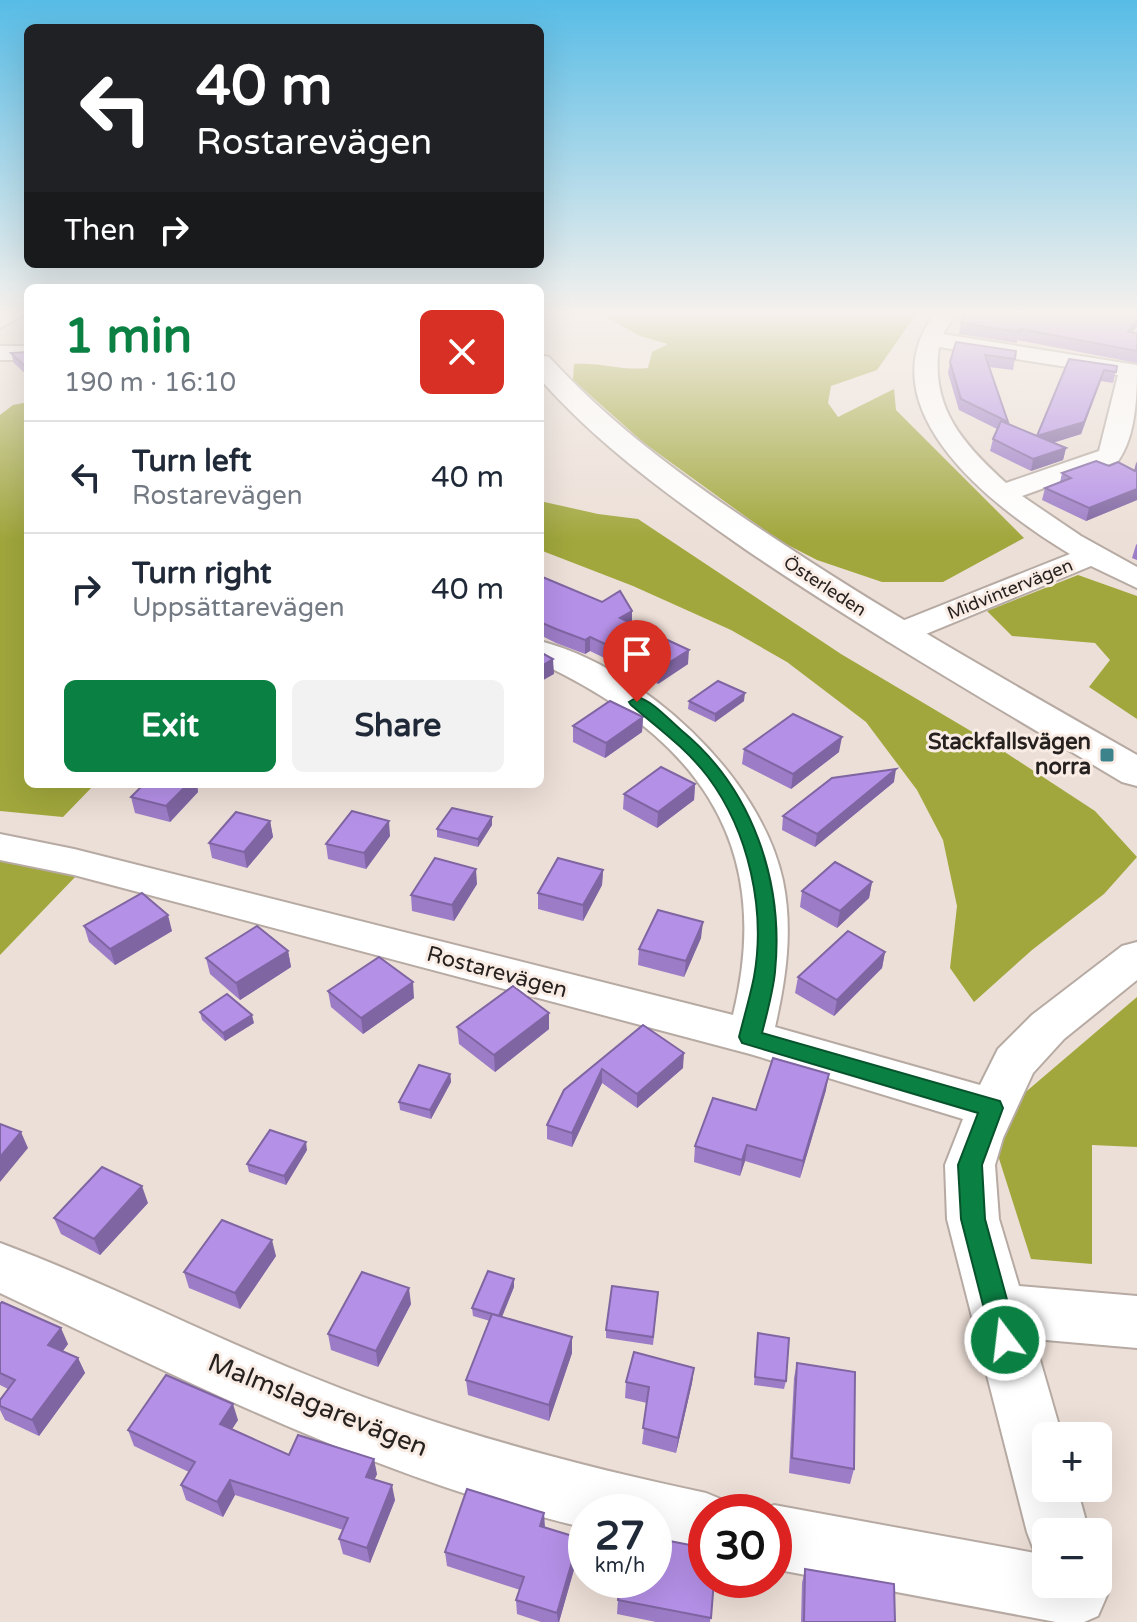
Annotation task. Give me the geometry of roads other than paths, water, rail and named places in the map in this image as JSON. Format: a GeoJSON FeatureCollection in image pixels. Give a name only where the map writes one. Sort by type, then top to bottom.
{"type":"FeatureCollection","features":[{"type":"Feature","properties":{"kind":"main road","name":"Österleden"},"geometry":{"type":"LineString","coordinates":[[564,389],[688,494],[898,634],[1137,773]]}},
{"type":"Feature","properties":{"kind":"street","name":"Midvintervägen"},"geometry":{"type":"LineString","coordinates":[[926,389],[938,419],[964,456],[1002,494],[1091,556]]}},
{"type":"Feature","properties":{"kind":"street"},"geometry":{"type":"LineString","coordinates":[[1002,494],[1109,456],[1129,389]]}},
{"type":"Feature","properties":{"kind":"street","name":"Midvintervägen"},"geometry":{"type":"LineString","coordinates":[[898,634],[1091,556]]}},
{"type":"Feature","properties":{"kind":"street"},"geometry":{"type":"LineString","coordinates":[[1091,556],[1137,579]]}},
{"type":"Feature","properties":{"kind":"street"},"geometry":{"type":"LineString","coordinates":[[544,653],[615,686],[651,712],[714,773],[733,803],[750,840],[763,883],[768,927],[765,975],[750,1037]]}},
{"type":"Feature","properties":{"kind":"street","name":"Rostarevägen"},"geometry":{"type":"LineString","coordinates":[[0,847],[74,862],[750,1037],[991,1108]]}},
{"type":"Feature","properties":{"kind":"street"},"geometry":{"type":"LineString","coordinates":[[1032,1437],[973,1219],[970,1165],[991,1108],[1015,1062],[1048,1027],[1137,957]]}},
{"type":"Feature","properties":{"kind":"street","name":"Malmslagarevägen"},"geometry":{"type":"LineString","coordinates":[[0,1267],[308,1404],[424,1448],[576,1494]]}},
{"type":"Feature","properties":{"kind":"street"},"geometry":{"type":"LineString","coordinates":[[997,1310],[1137,1322]]}},
{"type":"Feature","properties":{"kind":"street"},"geometry":{"type":"LineString","coordinates":[[792,1541],[1077,1600]]}},
{"type":"Feature","properties":{"kind":"place","name":"Stackfallsvägen norra"},"geometry":{"type":"Point","coordinates":[1107,755]}}]}
